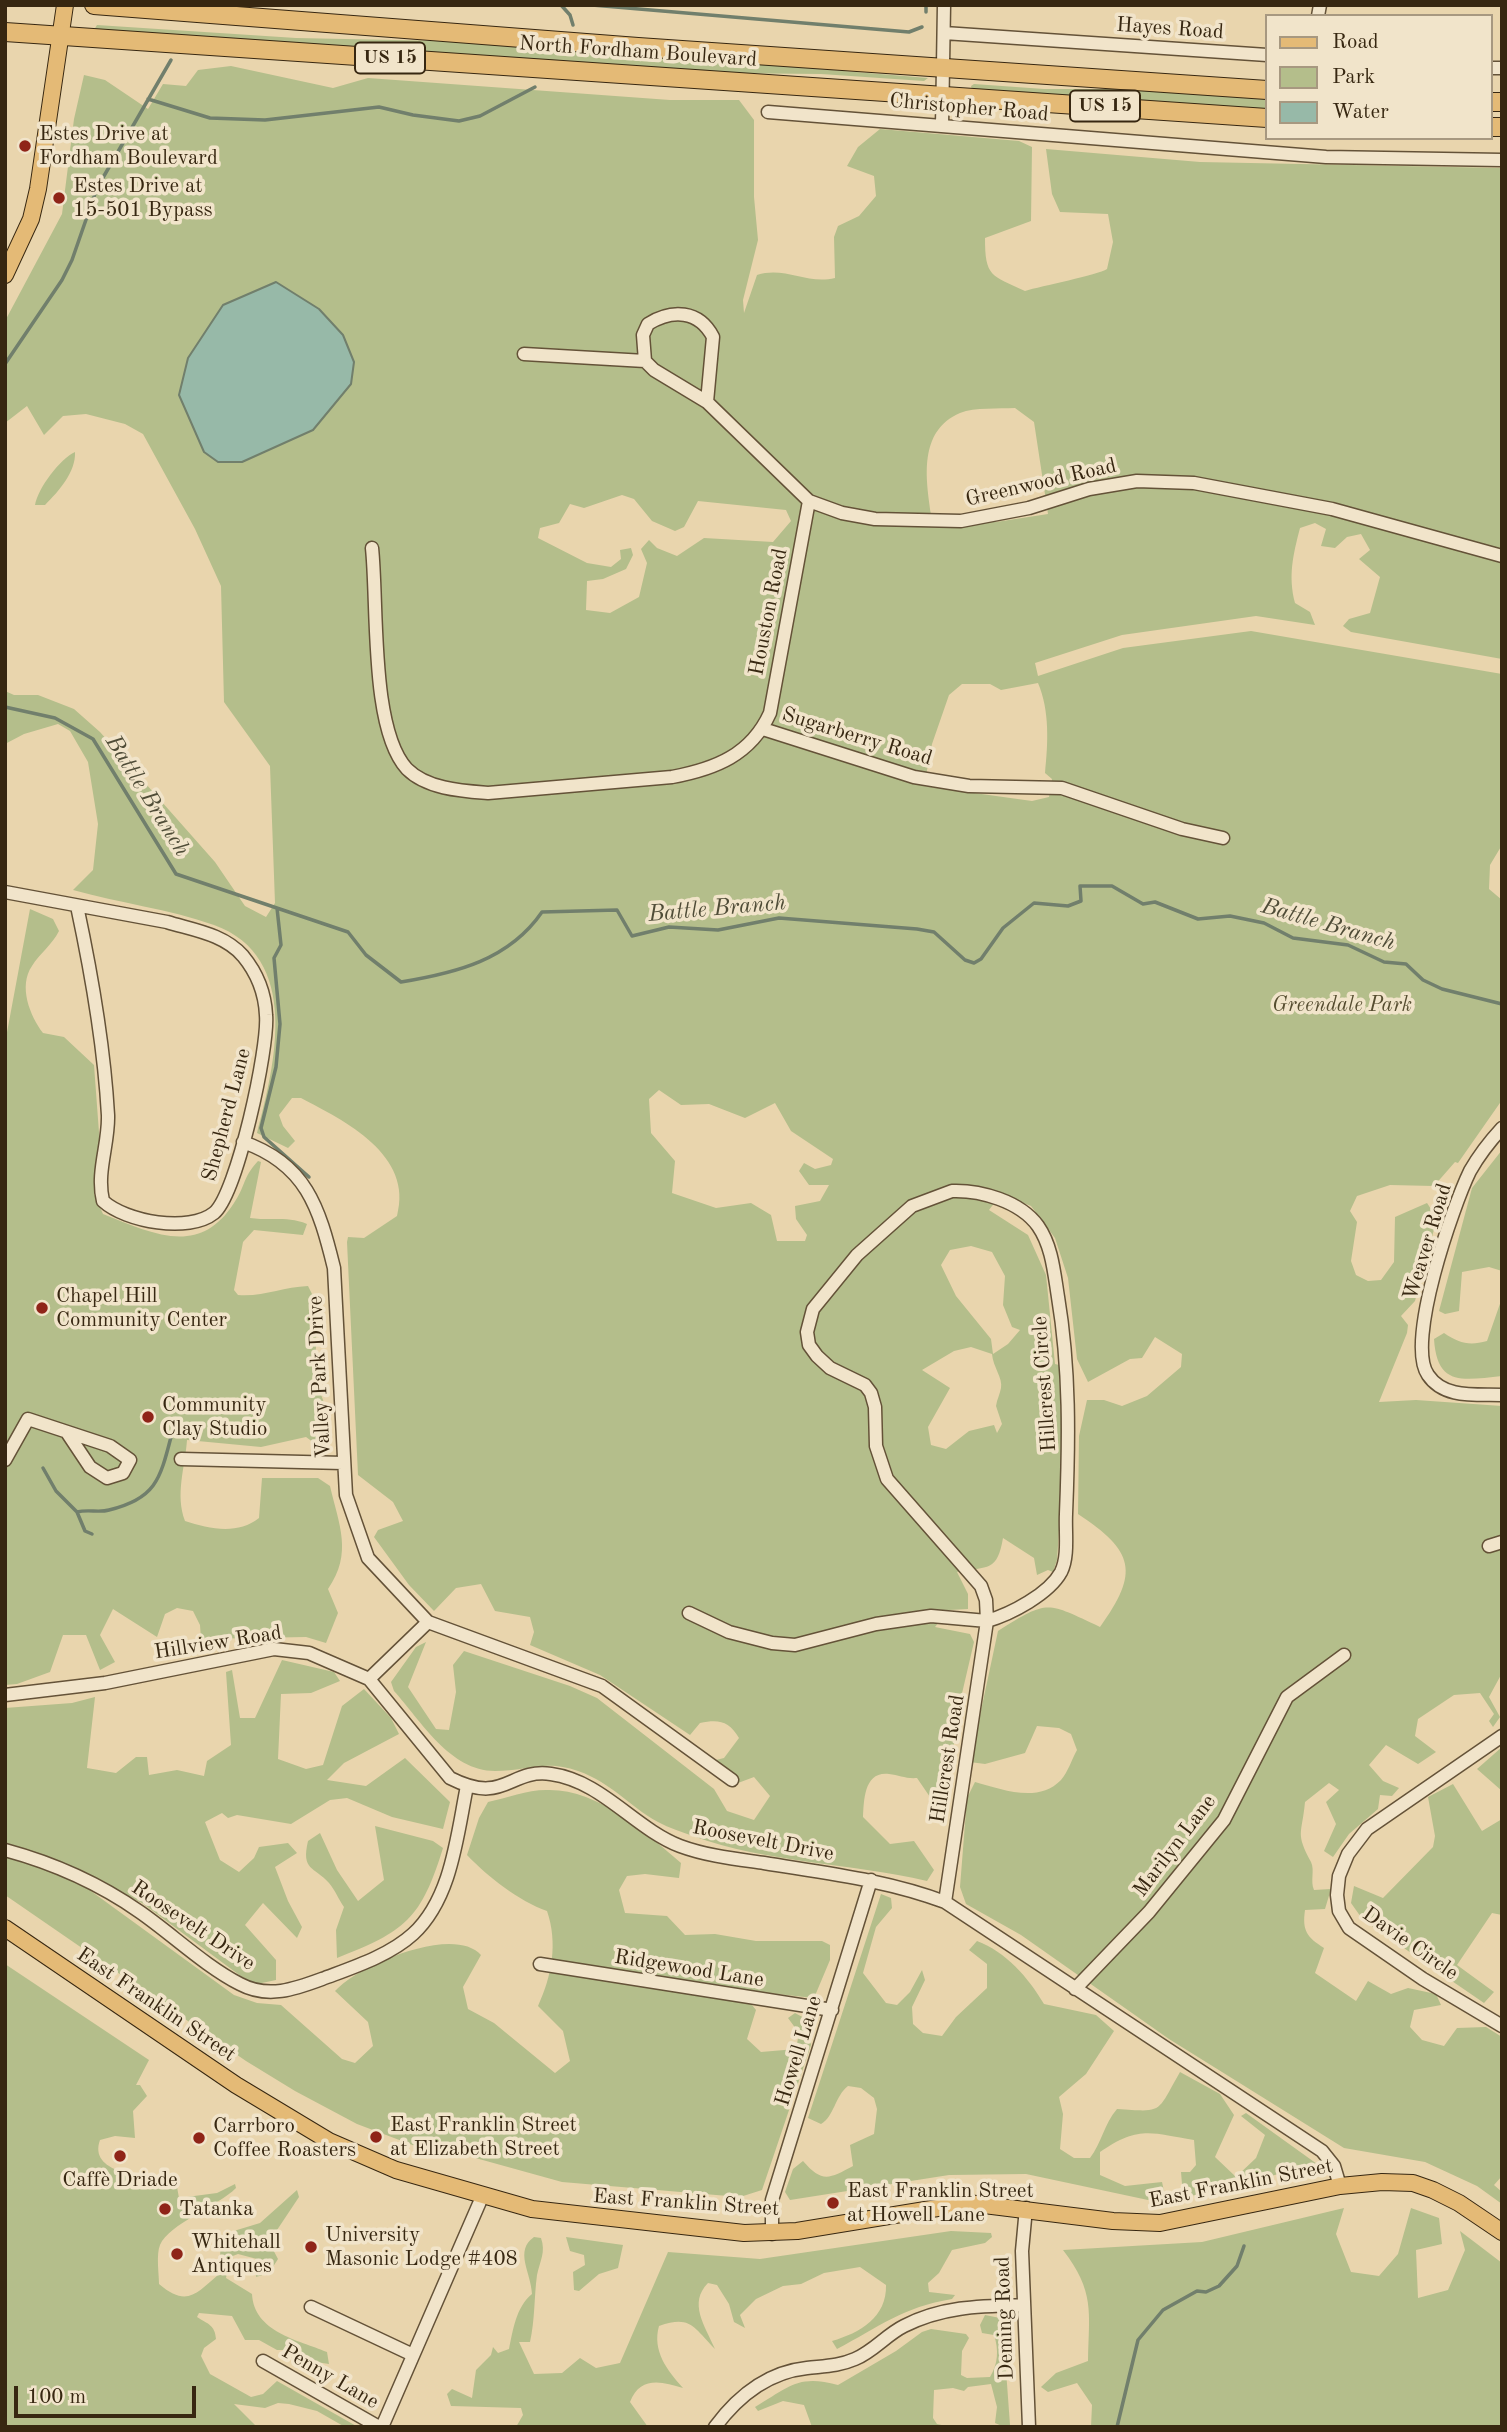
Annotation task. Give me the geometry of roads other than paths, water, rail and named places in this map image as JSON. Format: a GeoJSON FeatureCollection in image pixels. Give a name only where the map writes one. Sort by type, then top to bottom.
{"type":"FeatureCollection","features":[{"type":"Feature","properties":{"kind":"highway","name":"North Fordham Boulevard"},"geometry":{"type":"LineString","coordinates":[[94,5],[1266,90]]}},
{"type":"Feature","properties":{"kind":"highway","name":"North Fordham Boulevard"},"geometry":{"type":"LineString","coordinates":[[5,32],[1266,118]]}},
{"type":"Feature","properties":{"kind":"main road"},"geometry":{"type":"LineString","coordinates":[[5,275],[31,219],[38,189],[65,5]]}},
{"type":"Feature","properties":{"kind":"main road","name":"East Franklin Street"},"geometry":{"type":"LineString","coordinates":[[5,1928],[299,2125],[396,2170],[482,2197],[579,2216],[772,2234],[968,2203],[1026,2208],[1113,2221],[1160,2223],[1340,2186],[1382,2182],[1413,2183],[1459,2203],[1502,2232]]}},
{"type":"Feature","properties":{"kind":"street"},"geometry":{"type":"LineString","coordinates":[[942,126],[944,5]]}},
{"type":"Feature","properties":{"kind":"street","name":"Hayes Road"},"geometry":{"type":"LineString","coordinates":[[944,33],[1266,55]]}},
{"type":"Feature","properties":{"kind":"street","name":"Christopher Road"},"geometry":{"type":"LineString","coordinates":[[768,112],[1326,156],[1502,160]]}},
{"type":"Feature","properties":{"kind":"street"},"geometry":{"type":"LineString","coordinates":[[524,354],[645,361],[643,335],[648,324],[671,313],[699,320],[713,337],[707,401]]}},
{"type":"Feature","properties":{"kind":"street","name":"Greenwood Road"},"geometry":{"type":"LineString","coordinates":[[645,361],[654,370],[707,401],[809,501],[842,513],[874,519],[961,521],[1029,508],[1089,489],[1137,481],[1194,483],[1332,509],[1502,556]]}},
{"type":"Feature","properties":{"kind":"street","name":"Houston Road"},"geometry":{"type":"LineString","coordinates":[[763,729],[770,713],[809,501]]}},
{"type":"Feature","properties":{"kind":"street","name":"Sugarberry Road"},"geometry":{"type":"LineString","coordinates":[[372,548],[383,717],[394,750],[408,770],[432,784],[488,793],[672,777],[696,772],[725,760],[749,746],[763,729],[914,777],[969,786],[1062,788],[1182,830],[1223,838]]}},
{"type":"Feature","properties":{"kind":"street","name":"Shepherd Lane"},"geometry":{"type":"LineString","coordinates":[[5,892],[167,922],[216,937],[234,948],[253,970],[262,991],[267,1029],[243,1142],[225,1196],[216,1212],[203,1219],[176,1224],[148,1220],[119,1211],[103,1201],[101,1177],[108,1120],[103,1042],[77,906]]}},
{"type":"Feature","properties":{"kind":"street","name":"Weaver Road"},"geometry":{"type":"LineString","coordinates":[[1502,1128],[1471,1170],[1452,1213],[1437,1261],[1420,1341],[1421,1362],[1428,1376],[1440,1387],[1457,1394],[1502,1395]]}},
{"type":"Feature","properties":{"kind":"street","name":"Valley Park Drive"},"geometry":{"type":"LineString","coordinates":[[243,1142],[273,1153],[297,1175],[315,1205],[326,1234],[334,1268],[346,1495],[368,1558],[428,1622],[602,1686],[732,1780]]}},
{"type":"Feature","properties":{"kind":"street","name":"Hillcrest Circle"},"geometry":{"type":"LineString","coordinates":[[952,1191],[983,1193],[1022,1211],[1037,1224],[1052,1260],[1066,1347],[1070,1453],[1065,1563],[1055,1580],[1044,1590],[1000,1617],[987,1621],[981,1586],[887,1479],[876,1446],[875,1407],[871,1393],[865,1385],[830,1367],[817,1356],[809,1345],[807,1332],[813,1309],[857,1255],[912,1206],[952,1191]]}},
{"type":"Feature","properties":{"kind":"street"},"geometry":{"type":"LineString","coordinates":[[5,1461],[28,1419],[110,1446],[130,1460],[123,1473],[107,1478],[90,1467],[68,1434]]}},
{"type":"Feature","properties":{"kind":"street"},"geometry":{"type":"LineString","coordinates":[[181,1459],[343,1464]]}},
{"type":"Feature","properties":{"kind":"street"},"geometry":{"type":"LineString","coordinates":[[689,1613],[729,1632],[772,1643],[795,1645],[876,1624],[931,1615],[987,1621]]}},
{"type":"Feature","properties":{"kind":"street","name":"Hillcrest Road"},"geometry":{"type":"LineString","coordinates":[[945,1902],[987,1621]]}},
{"type":"Feature","properties":{"kind":"street"},"geometry":{"type":"LineString","coordinates":[[369,1679],[428,1622]]}},
{"type":"Feature","properties":{"kind":"street","name":"Hillview Road"},"geometry":{"type":"LineString","coordinates":[[5,1695],[105,1683],[274,1650],[309,1653],[369,1679],[450,1778],[467,1786]]}},
{"type":"Feature","properties":{"kind":"street","name":"Marilyn Lane"},"geometry":{"type":"LineString","coordinates":[[1075,1989],[1149,1912],[1224,1820],[1287,1697],[1344,1655]]}},
{"type":"Feature","properties":{"kind":"street","name":"Davie Circle"},"geometry":{"type":"LineString","coordinates":[[1502,1736],[1367,1829],[1348,1854],[1339,1876],[1338,1895],[1339,1911],[1349,1928],[1423,1979],[1502,2026]]}},
{"type":"Feature","properties":{"kind":"street","name":"Roosevelt Drive"},"geometry":{"type":"LineString","coordinates":[[5,1850],[85,1879],[137,1910],[240,1984],[267,1993],[282,1992],[347,1969],[393,1948],[412,1934],[443,1887],[467,1786],[496,1788],[527,1776],[549,1773],[576,1780],[652,1831],[680,1846],[716,1856],[906,1887],[945,1902],[1322,2151],[1334,2165],[1340,2186]]}},
{"type":"Feature","properties":{"kind":"street","name":"Howell Lane"},"geometry":{"type":"LineString","coordinates":[[772,2234],[772,2200],[872,1881]]}},
{"type":"Feature","properties":{"kind":"street","name":"Ridgewood Lane"},"geometry":{"type":"LineString","coordinates":[[540,1964],[832,2010]]}},
{"type":"Feature","properties":{"kind":"street"},"geometry":{"type":"LineString","coordinates":[[380,2427],[482,2197]]}},
{"type":"Feature","properties":{"kind":"street","name":"Deming Road"},"geometry":{"type":"LineString","coordinates":[[1026,2208],[1022,2251],[1029,2427]]}},
{"type":"Feature","properties":{"kind":"street"},"geometry":{"type":"LineString","coordinates":[[715,2427],[729,2407],[762,2383],[790,2371],[854,2359],[877,2346],[901,2327],[926,2316],[964,2307],[1024,2305]]}},
{"type":"Feature","properties":{"kind":"street"},"geometry":{"type":"LineString","coordinates":[[311,2307],[413,2355]]}},
{"type":"Feature","properties":{"kind":"street","name":"Penny Lane"},"geometry":{"type":"LineString","coordinates":[[263,2361],[380,2427]]}},
{"type":"Feature","properties":{"kind":"water"},"geometry":{"type":"Polygon","coordinates":[[[276,282],[319,309],[343,335],[354,362],[351,384],[313,430],[242,462],[218,462],[204,452],[179,395],[188,358],[223,305],[276,282]]]}},
{"type":"Feature","properties":{"kind":"waterway"},"geometry":{"type":"LineString","coordinates":[[561,5],[570,15],[573,25]]}},
{"type":"Feature","properties":{"kind":"waterway"},"geometry":{"type":"LineString","coordinates":[[592,5],[909,32],[922,27]]}},
{"type":"Feature","properties":{"kind":"waterway"},"geometry":{"type":"LineString","coordinates":[[926,5],[926,12]]}},
{"type":"Feature","properties":{"kind":"waterway"},"geometry":{"type":"LineString","coordinates":[[5,364],[62,280],[72,260],[97,188],[171,60]]}},
{"type":"Feature","properties":{"kind":"waterway"},"geometry":{"type":"LineString","coordinates":[[148,99],[210,118],[265,120],[379,107],[459,121],[480,116],[535,87]]}},
{"type":"Feature","properties":{"kind":"waterway","name":"Battle Branch"},"geometry":{"type":"LineString","coordinates":[[5,707],[55,718],[93,739],[176,874],[348,932],[366,955],[401,982],[442,974],[480,962],[514,942],[542,912],[617,910],[632,936],[669,927],[718,930],[779,918],[917,929],[934,932],[965,960],[974,963],[981,959],[1003,928],[1034,903],[1068,906],[1081,901],[1080,886],[1112,886],[1143,904],[1155,902],[1198,919],[1230,916],[1264,923],[1293,938],[1348,945],[1384,962],[1406,964],[1423,980],[1442,989],[1502,1004]]}},
{"type":"Feature","properties":{"kind":"waterway"},"geometry":{"type":"LineString","coordinates":[[277,908],[281,945],[274,958],[280,1024],[276,1067],[261,1128],[264,1137],[309,1177]]}},
{"type":"Feature","properties":{"kind":"waterway"},"geometry":{"type":"LineString","coordinates":[[43,1468],[56,1491],[77,1512],[109,1510],[137,1500],[153,1485],[159,1476],[171,1437]]}},
{"type":"Feature","properties":{"kind":"waterway"},"geometry":{"type":"LineString","coordinates":[[77,1512],[85,1531],[92,1534]]}},
{"type":"Feature","properties":{"kind":"waterway"},"geometry":{"type":"LineString","coordinates":[[1117,2427],[1138,2340],[1163,2310],[1197,2291],[1206,2292],[1219,2286],[1237,2266],[1244,2246]]}},
{"type":"Feature","properties":{"kind":"place","name":"Estes Drive at Fordham Boulevard"},"geometry":{"type":"Point","coordinates":[25,146]}},
{"type":"Feature","properties":{"kind":"place","name":"Estes Drive at 15-501 Bypass"},"geometry":{"type":"Point","coordinates":[59,198]}},
{"type":"Feature","properties":{"kind":"place","name":"Chapel Hill Community Center"},"geometry":{"type":"Point","coordinates":[42,1308]}},
{"type":"Feature","properties":{"kind":"place","name":"Community Clay Studio"},"geometry":{"type":"Point","coordinates":[148,1417]}},
{"type":"Feature","properties":{"kind":"place","name":"East Franklin Street at Elizabeth Street"},"geometry":{"type":"Point","coordinates":[376,2137]}},
{"type":"Feature","properties":{"kind":"place","name":"Carrboro Coffee Roasters"},"geometry":{"type":"Point","coordinates":[199,2138]}},
{"type":"Feature","properties":{"kind":"place","name":"Caffè Driade"},"geometry":{"type":"Point","coordinates":[120,2156]}},
{"type":"Feature","properties":{"kind":"place","name":"East Franklin Street at Howell Lane"},"geometry":{"type":"Point","coordinates":[833,2203]}},
{"type":"Feature","properties":{"kind":"place","name":"Tatanka"},"geometry":{"type":"Point","coordinates":[165,2209]}},
{"type":"Feature","properties":{"kind":"place","name":"University Masonic Lodge #408"},"geometry":{"type":"Point","coordinates":[311,2247]}},
{"type":"Feature","properties":{"kind":"place","name":"Whitehall Antiques"},"geometry":{"type":"Point","coordinates":[177,2254]}},
{"type":"Feature","properties":{"kind":"park label","name":"Greendale Park"},"geometry":{"type":"Point","coordinates":[1342,1005]}}]}
